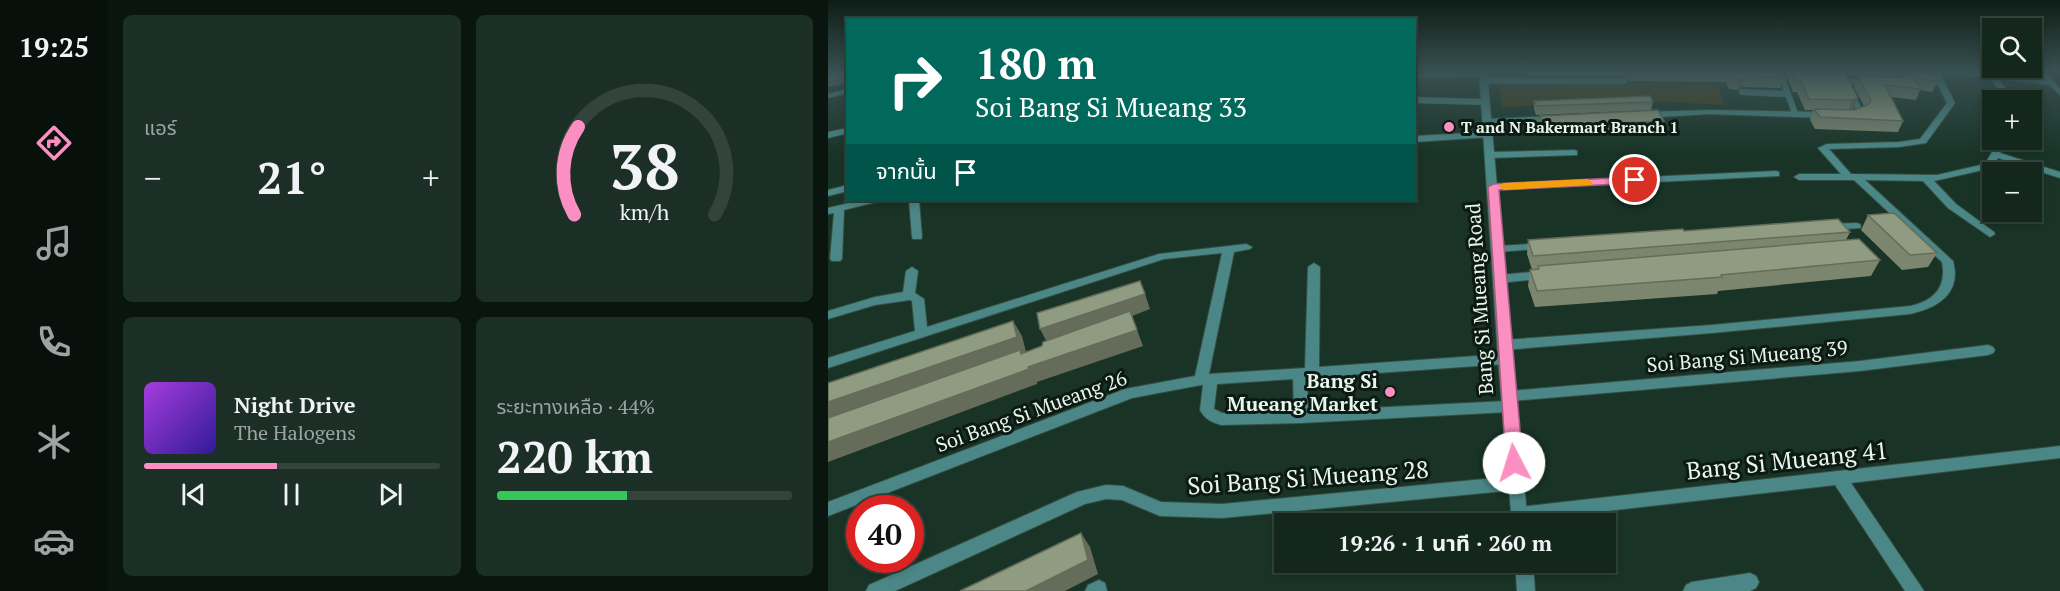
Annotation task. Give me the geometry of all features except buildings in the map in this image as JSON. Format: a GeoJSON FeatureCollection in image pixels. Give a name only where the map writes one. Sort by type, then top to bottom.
{"type":"FeatureCollection","features":[{"type":"Feature","properties":{"kind":"street","name":"Bang Si Mueang Road"},"geometry":{"type":"LineString","coordinates":[[1485,99],[1498,249],[1504,352],[1519,513]]}},
{"type":"Feature","properties":{"kind":"street","name":"Soi Bang Si Mueang 26"},"geometry":{"type":"LineString","coordinates":[[828,509],[1130,393],[1206,380],[1306,373],[1926,307],[1936,301],[1947,281],[1950,268],[1947,261],[1853,178],[1823,148],[1833,145],[1897,146],[1923,141],[1951,103],[1949,99]]}},
{"type":"Feature","properties":{"kind":"street"},"geometry":{"type":"LineString","coordinates":[[1638,115],[1710,112],[1839,115]]}},
{"type":"Feature","properties":{"kind":"street"},"geometry":{"type":"LineString","coordinates":[[1850,116],[1860,112]]}},
{"type":"Feature","properties":{"kind":"street"},"geometry":{"type":"LineString","coordinates":[[1487,122],[1566,118]]}},
{"type":"Feature","properties":{"kind":"street"},"geometry":{"type":"LineString","coordinates":[[828,135],[846,130]]}},
{"type":"Feature","properties":{"kind":"street"},"geometry":{"type":"LineString","coordinates":[[1416,139],[1488,135]]}},
{"type":"Feature","properties":{"kind":"street"},"geometry":{"type":"LineString","coordinates":[[1799,177],[1926,178],[1980,170],[1989,166],[1998,150]]}},
{"type":"Feature","properties":{"kind":"street"},"geometry":{"type":"LineString","coordinates":[[1490,155],[1574,153]]}},
{"type":"Feature","properties":{"kind":"street"},"geometry":{"type":"LineString","coordinates":[[1996,155],[2060,175]]}},
{"type":"Feature","properties":{"kind":"street"},"geometry":{"type":"LineString","coordinates":[[1493,187],[1776,174]]}},
{"type":"Feature","properties":{"kind":"street"},"geometry":{"type":"LineString","coordinates":[[1926,178],[1952,206],[1990,234]]}},
{"type":"Feature","properties":{"kind":"street"},"geometry":{"type":"LineString","coordinates":[[828,193],[846,188]]}},
{"type":"Feature","properties":{"kind":"street"},"geometry":{"type":"LineString","coordinates":[[836,259],[833,210],[868,201]]}},
{"type":"Feature","properties":{"kind":"street"},"geometry":{"type":"LineString","coordinates":[[914,201],[917,237]]}},
{"type":"Feature","properties":{"kind":"street"},"geometry":{"type":"LineString","coordinates":[[1816,228],[1856,226]]}},
{"type":"Feature","properties":{"kind":"street"},"geometry":{"type":"LineString","coordinates":[[1498,249],[1556,245]]}},
{"type":"Feature","properties":{"kind":"street"},"geometry":{"type":"LineString","coordinates":[[828,363],[1163,256],[1246,246]]}},
{"type":"Feature","properties":{"kind":"street"},"geometry":{"type":"LineString","coordinates":[[1206,380],[1229,248]]}},
{"type":"Feature","properties":{"kind":"street"},"geometry":{"type":"LineString","coordinates":[[1301,417],[1314,267]]}},
{"type":"Feature","properties":{"kind":"street"},"geometry":{"type":"LineString","coordinates":[[909,294],[912,271]]}},
{"type":"Feature","properties":{"kind":"street"},"geometry":{"type":"LineString","coordinates":[[1499,279],[1557,274]]}},
{"type":"Feature","properties":{"kind":"street"},"geometry":{"type":"LineString","coordinates":[[828,315],[909,294],[918,299],[921,332]]}},
{"type":"Feature","properties":{"kind":"street","name":"Soi Bang Si Mueang 39"},"geometry":{"type":"LineString","coordinates":[[1206,380],[1207,410],[1221,419],[1301,417],[1509,401],[1860,366],[1988,350]]}},
{"type":"Feature","properties":{"kind":"street","name":"Bang Si Mueang 41"},"geometry":{"type":"LineString","coordinates":[[1568,513],[2060,452]]}},
{"type":"Feature","properties":{"kind":"street"},"geometry":{"type":"LineString","coordinates":[[1840,479],[1915,591]]}},
{"type":"Feature","properties":{"kind":"street","name":"Soi Bang Si Mueang 28"},"geometry":{"type":"LineString","coordinates":[[875,591],[1083,497],[1106,492],[1123,494],[1160,509],[1222,511],[1516,483]]}},
{"type":"Feature","properties":{"kind":"street"},"geometry":{"type":"LineString","coordinates":[[1525,573],[1526,591]]}},
{"type":"Feature","properties":{"kind":"street"},"geometry":{"type":"LineString","coordinates":[[1692,591],[1750,582]]}},
{"type":"Feature","properties":{"kind":"lane"},"geometry":{"type":"LineString","coordinates":[[1790,99],[1795,113]]}},
{"type":"Feature","properties":{"kind":"lane"},"geometry":{"type":"LineString","coordinates":[[1854,99],[1860,112]]}},
{"type":"Feature","properties":{"kind":"lane"},"geometry":{"type":"LineString","coordinates":[[1416,100],[1485,102]]}},
{"type":"Feature","properties":{"kind":"shaded area"},"geometry":{"type":"Polygon","coordinates":[[[1501,99],[1723,99],[1725,105],[1647,101],[1502,107],[1501,99]]]}},
{"type":"Feature","properties":{"kind":"slow traffic"},"geometry":{"type":"LineString","coordinates":[[1504,186],[1588,183]]}},
{"type":"Feature","properties":{"kind":"place","name":"T and N Bakermart Branch 1"},"geometry":{"type":"Point","coordinates":[1449,127]}},
{"type":"Feature","properties":{"kind":"place","name":"Bang Si Mueang Market"},"geometry":{"type":"Point","coordinates":[1390,392]}},
{"type":"Feature","properties":{"kind":"route"},"geometry":{"type":"LineString","coordinates":[[1514,463],[1493,187],[1635,180]]}}]}
